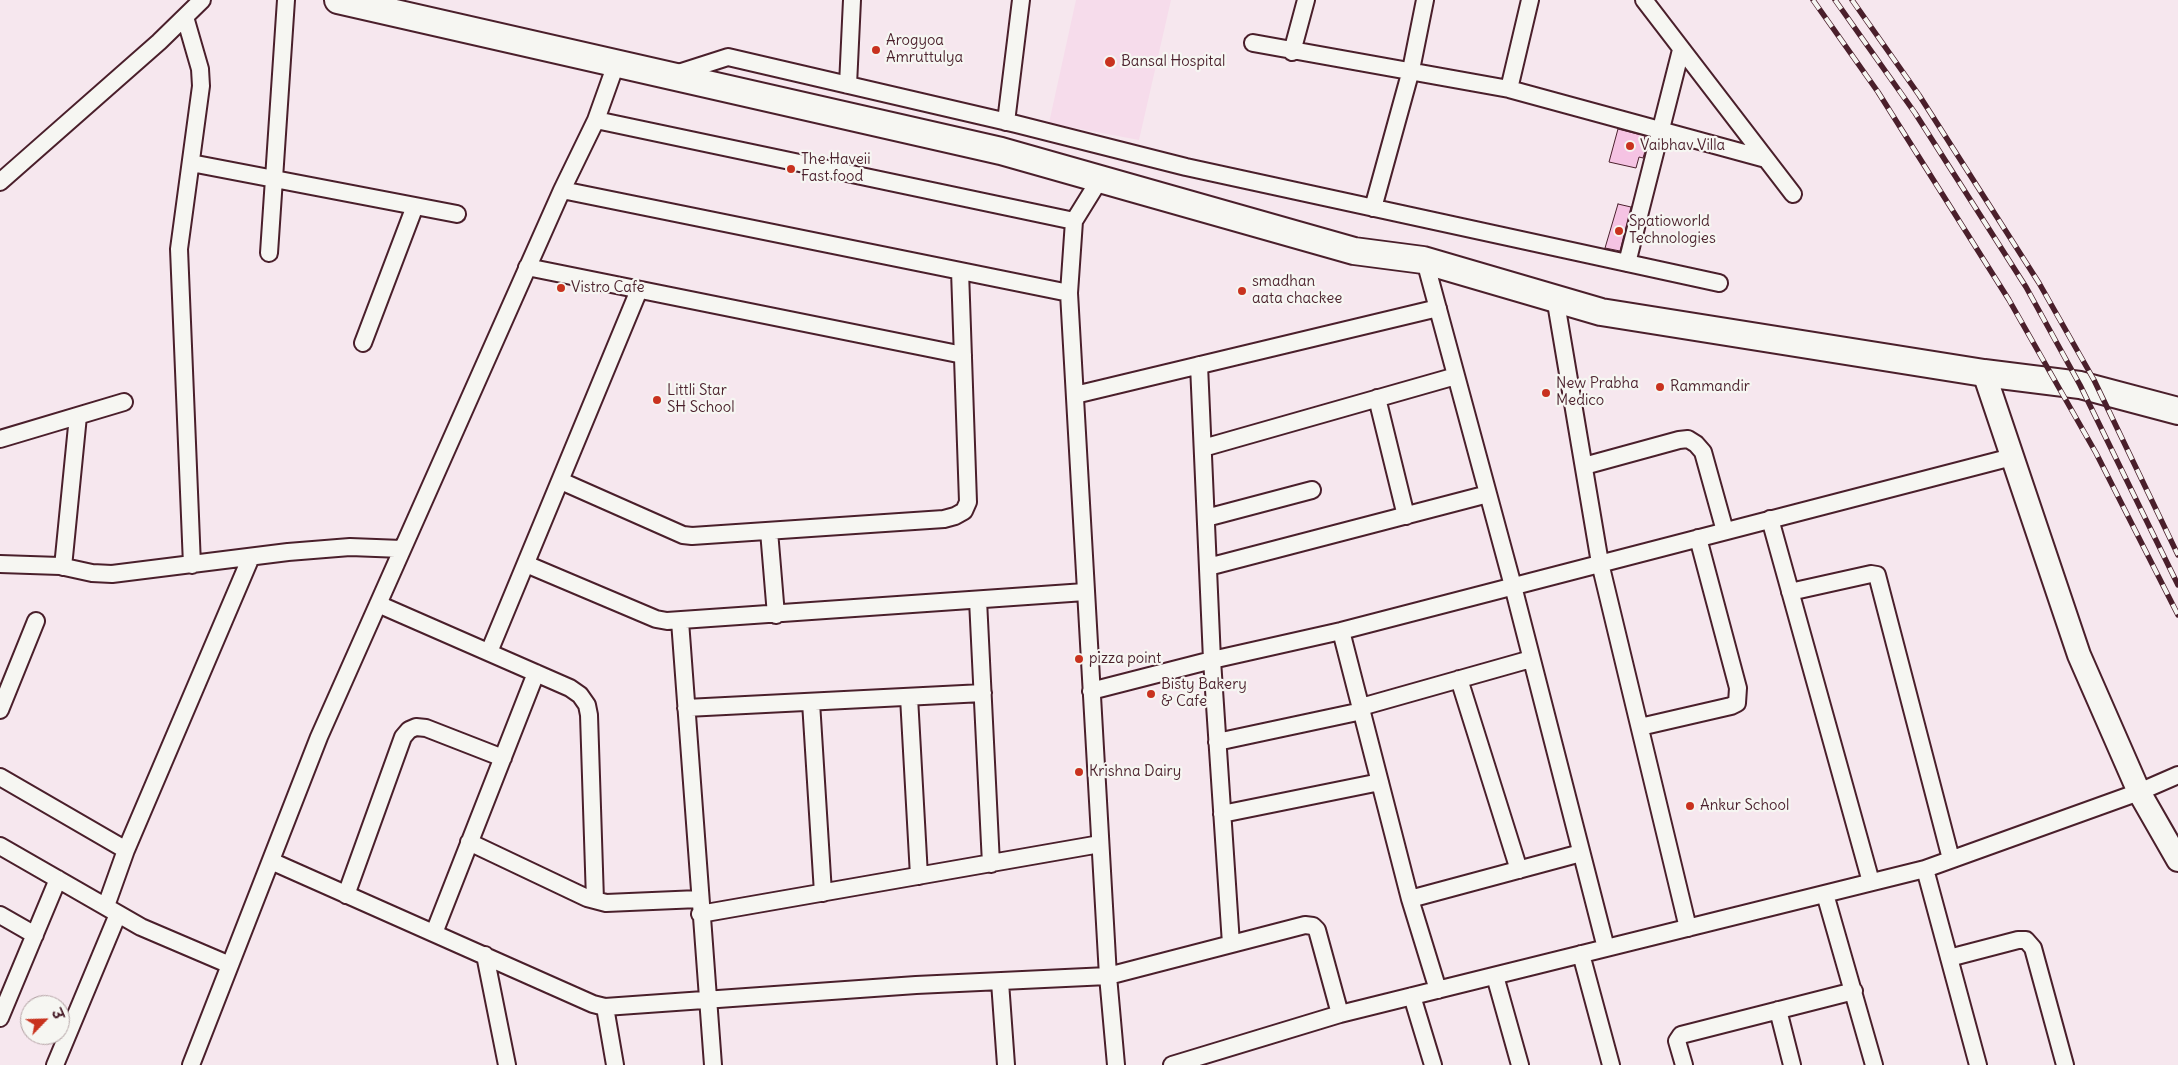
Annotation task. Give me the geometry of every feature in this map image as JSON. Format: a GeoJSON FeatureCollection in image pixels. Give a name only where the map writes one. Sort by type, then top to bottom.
{"type":"FeatureCollection","features":[{"type":"Feature","properties":{"kind":"highway"},"geometry":{"type":"LineString","coordinates":[[350,1],[668,76],[1001,151],[1354,251],[1423,260],[1601,312],[1984,373],[2080,386],[2178,411]]}},
{"type":"Feature","properties":{"kind":"main road"},"geometry":{"type":"LineString","coordinates":[[1984,373],[2079,655],[2139,792],[2178,860]]}},
{"type":"Feature","properties":{"kind":"street"},"geometry":{"type":"LineString","coordinates":[[0,182],[159,42],[202,0]]}},
{"type":"Feature","properties":{"kind":"street"},"geometry":{"type":"LineString","coordinates":[[269,253],[286,0]]}},
{"type":"Feature","properties":{"kind":"street"},"geometry":{"type":"LineString","coordinates":[[848,85],[852,0]]}},
{"type":"Feature","properties":{"kind":"street"},"geometry":{"type":"LineString","coordinates":[[1006,122],[1020,0]]}},
{"type":"Feature","properties":{"kind":"street"},"geometry":{"type":"LineString","coordinates":[[1292,52],[1306,0]]}},
{"type":"Feature","properties":{"kind":"street"},"geometry":{"type":"LineString","coordinates":[[1373,208],[1411,70],[1425,0]]}},
{"type":"Feature","properties":{"kind":"street"},"geometry":{"type":"LineString","coordinates":[[1509,89],[1530,0]]}},
{"type":"Feature","properties":{"kind":"street"},"geometry":{"type":"LineString","coordinates":[[1644,0],[1794,194]]}},
{"type":"Feature","properties":{"kind":"street"},"geometry":{"type":"LineString","coordinates":[[185,17],[200,69],[201,86],[179,249],[192,565]]}},
{"type":"Feature","properties":{"kind":"street"},"geometry":{"type":"LineString","coordinates":[[1253,43],[1292,52],[1411,70],[1509,89],[1766,159]]}},
{"type":"Feature","properties":{"kind":"street"},"geometry":{"type":"LineString","coordinates":[[1627,263],[1681,50]]}},
{"type":"Feature","properties":{"kind":"street"},"geometry":{"type":"LineString","coordinates":[[668,76],[728,57],[1006,122],[1186,167],[1719,283]]}},
{"type":"Feature","properties":{"kind":"street"},"geometry":{"type":"LineString","coordinates":[[192,1065],[319,736],[527,267],[596,120],[616,64]]}},
{"type":"Feature","properties":{"kind":"street"},"geometry":{"type":"LineString","coordinates":[[596,120],[1074,221]]}},
{"type":"Feature","properties":{"kind":"street"},"geometry":{"type":"LineString","coordinates":[[191,163],[457,214]]}},
{"type":"Feature","properties":{"kind":"street"},"geometry":{"type":"LineString","coordinates":[[1100,179],[1074,221],[1069,293],[1108,976],[1116,1065]]}},
{"type":"Feature","properties":{"kind":"street"},"geometry":{"type":"LineString","coordinates":[[562,190],[1069,293]]}},
{"type":"Feature","properties":{"kind":"street"},"geometry":{"type":"LineString","coordinates":[[363,343],[415,206]]}},
{"type":"Feature","properties":{"kind":"street"},"geometry":{"type":"LineString","coordinates":[[527,267],[963,355]]}},
{"type":"Feature","properties":{"kind":"street"},"geometry":{"type":"LineString","coordinates":[[561,481],[683,535],[692,536],[944,519],[955,516],[964,511],[968,502],[960,271]]}},
{"type":"Feature","properties":{"kind":"street"},"geometry":{"type":"LineString","coordinates":[[1428,272],[1513,586],[1606,948]]}},
{"type":"Feature","properties":{"kind":"street"},"geometry":{"type":"LineString","coordinates":[[489,652],[639,290]]}},
{"type":"Feature","properties":{"kind":"street"},"geometry":{"type":"LineString","coordinates":[[1555,297],[1600,563],[1688,928]]}},
{"type":"Feature","properties":{"kind":"street"},"geometry":{"type":"LineString","coordinates":[[1074,395],[1438,308]]}},
{"type":"Feature","properties":{"kind":"street"},"geometry":{"type":"LineString","coordinates":[[1199,365],[1212,660],[1231,944]]}},
{"type":"Feature","properties":{"kind":"street"},"geometry":{"type":"LineString","coordinates":[[1203,448],[1456,376]]}},
{"type":"Feature","properties":{"kind":"street"},"geometry":{"type":"LineString","coordinates":[[1377,398],[1406,516]]}},
{"type":"Feature","properties":{"kind":"street"},"geometry":{"type":"LineString","coordinates":[[0,439],[124,402]]}},
{"type":"Feature","properties":{"kind":"street"},"geometry":{"type":"LineString","coordinates":[[63,567],[78,416]]}},
{"type":"Feature","properties":{"kind":"street"},"geometry":{"type":"LineString","coordinates":[[1584,466],[1688,439],[1703,452],[1725,531]]}},
{"type":"Feature","properties":{"kind":"street"},"geometry":{"type":"LineString","coordinates":[[1091,691],[1212,660],[1342,630],[2012,457]]}},
{"type":"Feature","properties":{"kind":"street"},"geometry":{"type":"LineString","coordinates":[[1206,518],[1312,490]]}},
{"type":"Feature","properties":{"kind":"street"},"geometry":{"type":"LineString","coordinates":[[1208,567],[1488,494]]}},
{"type":"Feature","properties":{"kind":"street"},"geometry":{"type":"LineString","coordinates":[[1770,519],[1871,882]]}},
{"type":"Feature","properties":{"kind":"street"},"geometry":{"type":"LineString","coordinates":[[769,531],[776,615]]}},
{"type":"Feature","properties":{"kind":"street"},"geometry":{"type":"LineString","coordinates":[[1640,727],[1737,703],[1738,688],[1698,538]]}},
{"type":"Feature","properties":{"kind":"street"},"geometry":{"type":"LineString","coordinates":[[0,564],[32,564],[63,567],[102,574],[350,547],[402,549]]}},
{"type":"Feature","properties":{"kind":"street"},"geometry":{"type":"LineString","coordinates":[[55,1065],[112,910],[126,850],[252,557]]}},
{"type":"Feature","properties":{"kind":"street"},"geometry":{"type":"LineString","coordinates":[[526,564],[656,619],[680,621],[1085,592]]}},
{"type":"Feature","properties":{"kind":"street"},"geometry":{"type":"LineString","coordinates":[[1790,592],[1871,574],[1876,575],[1952,859]]}},
{"type":"Feature","properties":{"kind":"street"},"geometry":{"type":"LineString","coordinates":[[978,600],[991,864]]}},
{"type":"Feature","properties":{"kind":"street"},"geometry":{"type":"LineString","coordinates":[[378,604],[570,688],[580,695],[587,705],[589,715],[595,900]]}},
{"type":"Feature","properties":{"kind":"street"},"geometry":{"type":"LineString","coordinates":[[0,710],[36,621]]}},
{"type":"Feature","properties":{"kind":"street"},"geometry":{"type":"LineString","coordinates":[[680,621],[706,999],[713,1065]]}},
{"type":"Feature","properties":{"kind":"street"},"geometry":{"type":"LineString","coordinates":[[1342,630],[1410,899],[1438,990]]}},
{"type":"Feature","properties":{"kind":"street"},"geometry":{"type":"LineString","coordinates":[[1217,742],[1361,709],[1531,659]]}},
{"type":"Feature","properties":{"kind":"street"},"geometry":{"type":"LineString","coordinates":[[434,933],[536,673]]}},
{"type":"Feature","properties":{"kind":"street"},"geometry":{"type":"LineString","coordinates":[[1459,679],[1519,870]]}},
{"type":"Feature","properties":{"kind":"street"},"geometry":{"type":"LineString","coordinates":[[686,708],[982,693]]}},
{"type":"Feature","properties":{"kind":"street"},"geometry":{"type":"LineString","coordinates":[[910,696],[919,876]]}},
{"type":"Feature","properties":{"kind":"street"},"geometry":{"type":"LineString","coordinates":[[811,702],[822,893]]}},
{"type":"Feature","properties":{"kind":"street"},"geometry":{"type":"LineString","coordinates":[[346,895],[403,737],[409,730],[416,727],[426,728],[502,758]]}},
{"type":"Feature","properties":{"kind":"street"},"geometry":{"type":"LineString","coordinates":[[1172,1065],[1340,1014],[1925,869],[2139,792],[2178,775]]}},
{"type":"Feature","properties":{"kind":"street"},"geometry":{"type":"LineString","coordinates":[[0,777],[126,850]]}},
{"type":"Feature","properties":{"kind":"street"},"geometry":{"type":"LineString","coordinates":[[1222,814],[1380,782]]}},
{"type":"Feature","properties":{"kind":"street"},"geometry":{"type":"LineString","coordinates":[[469,842],[587,898],[606,902],[700,906],[822,893],[1100,844]]}},
{"type":"Feature","properties":{"kind":"street"},"geometry":{"type":"LineString","coordinates":[[0,846],[141,927],[230,965]]}},
{"type":"Feature","properties":{"kind":"street"},"geometry":{"type":"LineString","coordinates":[[1410,899],[1581,852]]}},
{"type":"Feature","properties":{"kind":"street"},"geometry":{"type":"LineString","coordinates":[[270,861],[593,1004],[605,1007],[916,985],[1108,976],[1305,925],[1313,926],[1317,930],[1340,1014]]}},
{"type":"Feature","properties":{"kind":"street"},"geometry":{"type":"LineString","coordinates":[[1925,869],[1978,1065]]}},
{"type":"Feature","properties":{"kind":"street"},"geometry":{"type":"LineString","coordinates":[[0,1018],[58,879]]}},
{"type":"Feature","properties":{"kind":"street"},"geometry":{"type":"LineString","coordinates":[[1825,894],[1874,1065]]}},
{"type":"Feature","properties":{"kind":"street"},"geometry":{"type":"LineString","coordinates":[[0,915],[35,935]]}},
{"type":"Feature","properties":{"kind":"street"},"geometry":{"type":"LineString","coordinates":[[1949,958],[2018,940],[2026,940],[2032,948],[2065,1065]]}},
{"type":"Feature","properties":{"kind":"street"},"geometry":{"type":"LineString","coordinates":[[1581,954],[1611,1065]]}},
{"type":"Feature","properties":{"kind":"street"},"geometry":{"type":"LineString","coordinates":[[485,955],[507,1065]]}},
{"type":"Feature","properties":{"kind":"street"},"geometry":{"type":"LineString","coordinates":[[1495,976],[1520,1065]]}},
{"type":"Feature","properties":{"kind":"street"},"geometry":{"type":"LineString","coordinates":[[1000,982],[1006,1065]]}},
{"type":"Feature","properties":{"kind":"street"},"geometry":{"type":"LineString","coordinates":[[1684,1065],[1677,1041],[1682,1035],[1854,991]]}},
{"type":"Feature","properties":{"kind":"street"},"geometry":{"type":"LineString","coordinates":[[1412,996],[1433,1065]]}},
{"type":"Feature","properties":{"kind":"street"},"geometry":{"type":"LineString","coordinates":[[605,1007],[615,1065]]}},
{"type":"Feature","properties":{"kind":"street"},"geometry":{"type":"LineString","coordinates":[[1778,1010],[1792,1065]]}},
{"type":"Feature","properties":{"kind":"shaded area","name":"Bansal Hospital"},"geometry":{"type":"Polygon","coordinates":[[[1076,0],[1171,0],[1139,140],[1049,123],[1076,0]]]}},
{"type":"Feature","properties":{"kind":"building","name":"Vaibhav Villa"},"geometry":{"type":"Polygon","coordinates":[[[1618,129],[1645,136],[1643,144],[1647,145],[1643,158],[1639,157],[1636,168],[1609,162],[1618,129]]]}},
{"type":"Feature","properties":{"kind":"building","name":"Spatioworld Technologies"},"geometry":{"type":"Polygon","coordinates":[[[1618,204],[1631,207],[1620,251],[1605,248],[1618,204]]]}},
{"type":"Feature","properties":{"kind":"railway"},"geometry":{"type":"LineString","coordinates":[[1813,0],[1878,92],[2009,300],[2096,453],[2178,615]]}},
{"type":"Feature","properties":{"kind":"railway"},"geometry":{"type":"LineString","coordinates":[[1835,0],[1915,113],[2026,287],[2080,385],[2178,585]]}},
{"type":"Feature","properties":{"kind":"railway"},"geometry":{"type":"LineString","coordinates":[[1852,0],[1919,95],[2039,283],[2094,380],[2178,555]]}},
{"type":"Feature","properties":{"kind":"place","name":"Arogyoa Amruttulya"},"geometry":{"type":"Point","coordinates":[876,50]}},
{"type":"Feature","properties":{"kind":"place","name":"Bansal Hospital"},"geometry":{"type":"Point","coordinates":[1110,62]}},
{"type":"Feature","properties":{"kind":"place","name":"Vaibhav Villa"},"geometry":{"type":"Point","coordinates":[1630,146]}},
{"type":"Feature","properties":{"kind":"place","name":"The Haveii Fast food"},"geometry":{"type":"Point","coordinates":[791,169]}},
{"type":"Feature","properties":{"kind":"place","name":"Spatioworld Technologies"},"geometry":{"type":"Point","coordinates":[1619,231]}},
{"type":"Feature","properties":{"kind":"place","name":"Vistro Cafe"},"geometry":{"type":"Point","coordinates":[561,288]}},
{"type":"Feature","properties":{"kind":"place","name":"smadhan aata chackee"},"geometry":{"type":"Point","coordinates":[1242,291]}},
{"type":"Feature","properties":{"kind":"place","name":"Rammandir"},"geometry":{"type":"Point","coordinates":[1660,387]}},
{"type":"Feature","properties":{"kind":"place","name":"New Prabha Medico"},"geometry":{"type":"Point","coordinates":[1546,393]}},
{"type":"Feature","properties":{"kind":"place","name":"Littli Star SH School"},"geometry":{"type":"Point","coordinates":[657,400]}},
{"type":"Feature","properties":{"kind":"place","name":"pizza point"},"geometry":{"type":"Point","coordinates":[1079,659]}},
{"type":"Feature","properties":{"kind":"place","name":"Bisty Bakery & Cafe"},"geometry":{"type":"Point","coordinates":[1151,694]}},
{"type":"Feature","properties":{"kind":"place","name":"Krishna Dairy"},"geometry":{"type":"Point","coordinates":[1079,772]}},
{"type":"Feature","properties":{"kind":"place","name":"Ankur School"},"geometry":{"type":"Point","coordinates":[1690,806]}}]}
